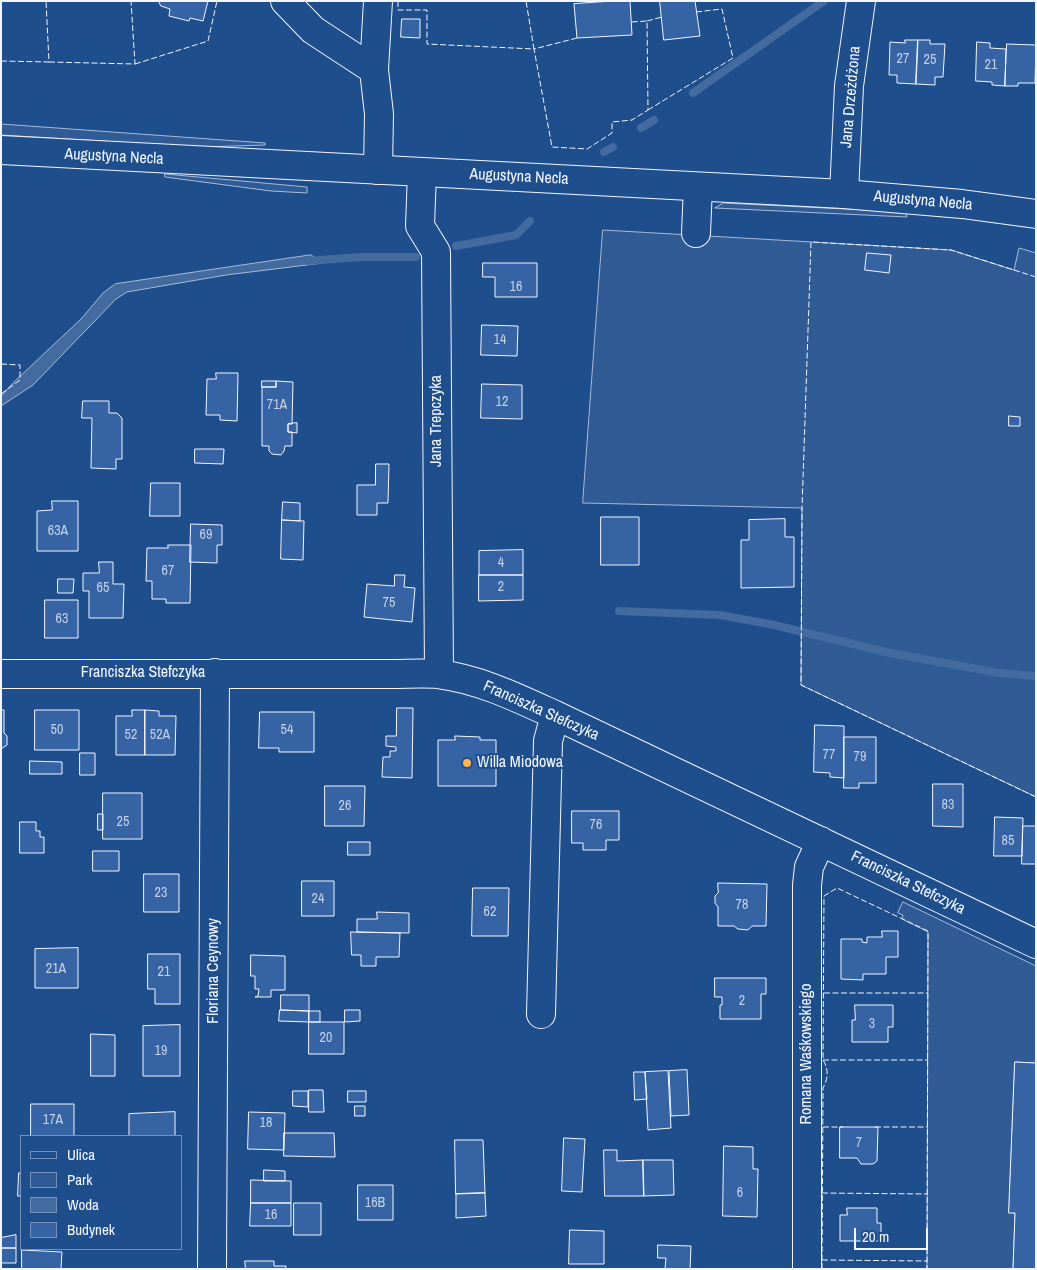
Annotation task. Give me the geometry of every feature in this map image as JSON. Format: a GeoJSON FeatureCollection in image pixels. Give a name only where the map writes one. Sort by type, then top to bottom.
{"type":"FeatureCollection","features":[{"type":"Feature","properties":{"kind":"street"},"geometry":{"type":"LineString","coordinates":[[286,1],[313,30],[374,70]]}},
{"type":"Feature","properties":{"kind":"street"},"geometry":{"type":"LineString","coordinates":[[378,1],[374,70],[378,114],[378,170]]}},
{"type":"Feature","properties":{"kind":"street","name":"Jana Drzeżdżona"},"geometry":{"type":"LineString","coordinates":[[844,194],[849,86],[861,1]]}},
{"type":"Feature","properties":{"kind":"street","name":"Augustyna Necla"},"geometry":{"type":"LineString","coordinates":[[1,150],[844,194],[962,204],[1036,214]]}},
{"type":"Feature","properties":{"kind":"street","name":"Jana Trepczyka"},"geometry":{"type":"LineString","coordinates":[[422,172],[420,226],[436,252],[439,674]]}},
{"type":"Feature","properties":{"kind":"street"},"geometry":{"type":"LineString","coordinates":[[696,233],[698,187]]}},
{"type":"Feature","properties":{"kind":"street","name":"Floriana Ceynowy"},"geometry":{"type":"LineString","coordinates":[[212,1269],[215,673]]}},
{"type":"Feature","properties":{"kind":"street","name":"Franciszka Stefczyka"},"geometry":{"type":"LineString","coordinates":[[1,674],[439,674],[474,682],[514,696],[555,715],[1036,944]]}},
{"type":"Feature","properties":{"kind":"street"},"geometry":{"type":"LineString","coordinates":[[541,1014],[548,741],[555,715]]}},
{"type":"Feature","properties":{"kind":"street","name":"Romana Waśkowskiego"},"geometry":{"type":"LineString","coordinates":[[807,1269],[807,885],[810,867],[821,841]]}},
{"type":"Feature","properties":{"kind":"green space"},"geometry":{"type":"Polygon","coordinates":[[[1,124],[265,143],[265,145],[203,147],[1,135],[1,124]]]}},
{"type":"Feature","properties":{"kind":"green space"},"geometry":{"type":"Polygon","coordinates":[[[165,174],[307,187],[307,193],[271,191],[165,177],[165,174]]]}},
{"type":"Feature","properties":{"kind":"green space"},"geometry":{"type":"Polygon","coordinates":[[[724,203],[906,212],[907,217],[715,208],[724,203]]]}},
{"type":"Feature","properties":{"kind":"green space"},"geometry":{"type":"Polygon","coordinates":[[[603,230],[951,250],[1014,270],[1019,248],[1036,253],[1036,797],[801,685],[802,508],[583,503],[603,230]]]}},
{"type":"Feature","properties":{"kind":"green space"},"geometry":{"type":"Polygon","coordinates":[[[903,902],[1036,966],[1036,1063],[1015,1062],[1009,1212],[1015,1213],[1013,1269],[927,1269],[928,932],[902,919],[903,915],[898,913],[903,902]]]}},
{"type":"Feature","properties":{"kind":"water"},"geometry":{"type":"Polygon","coordinates":[[[311,255],[323,263],[226,275],[127,292],[116,299],[33,385],[1,406],[1,396],[14,382],[82,318],[103,293],[115,284],[311,255]]]}},
{"type":"Feature","properties":{"kind":"building"},"geometry":{"type":"Polygon","coordinates":[[[159,1],[208,1],[203,21],[190,18],[189,21],[169,16],[170,9],[161,6],[159,1]]]}},
{"type":"Feature","properties":{"kind":"building"},"geometry":{"type":"Polygon","coordinates":[[[630,1],[632,35],[577,38],[574,4],[630,1]]]}},
{"type":"Feature","properties":{"kind":"building"},"geometry":{"type":"Polygon","coordinates":[[[660,1],[695,1],[700,36],[664,40],[660,1]]]}},
{"type":"Feature","properties":{"kind":"building"},"geometry":{"type":"Polygon","coordinates":[[[402,19],[420,19],[420,38],[401,37],[402,19]]]}},
{"type":"Feature","properties":{"kind":"building"},"geometry":{"type":"Polygon","coordinates":[[[905,40],[918,40],[916,84],[897,83],[897,75],[889,75],[890,42],[905,43],[905,40]]]}},
{"type":"Feature","properties":{"kind":"building"},"geometry":{"type":"Polygon","coordinates":[[[918,40],[930,40],[930,44],[945,44],[943,77],[935,77],[935,85],[916,84],[918,40]]]}},
{"type":"Feature","properties":{"kind":"building"},"geometry":{"type":"Polygon","coordinates":[[[977,42],[990,43],[990,48],[1006,49],[1005,86],[992,85],[992,82],[976,81],[977,42]]]}},
{"type":"Feature","properties":{"kind":"building"},"geometry":{"type":"Polygon","coordinates":[[[1007,44],[1036,45],[1035,83],[1018,83],[1018,86],[1005,86],[1007,44]]]}},
{"type":"Feature","properties":{"kind":"building"},"geometry":{"type":"Polygon","coordinates":[[[867,253],[891,255],[889,273],[865,270],[867,253]]]}},
{"type":"Feature","properties":{"kind":"building"},"geometry":{"type":"Polygon","coordinates":[[[483,263],[537,263],[537,297],[495,297],[495,277],[483,277],[483,263]]]}},
{"type":"Feature","properties":{"kind":"building"},"geometry":{"type":"Polygon","coordinates":[[[482,325],[518,326],[517,356],[481,355],[482,325]]]}},
{"type":"Feature","properties":{"kind":"building"},"geometry":{"type":"Polygon","coordinates":[[[216,373],[238,373],[237,421],[220,420],[220,415],[206,415],[207,379],[216,379],[216,373]]]}},
{"type":"Feature","properties":{"kind":"building"},"geometry":{"type":"Polygon","coordinates":[[[262,381],[276,381],[276,387],[262,387],[262,381]]]}},
{"type":"Feature","properties":{"kind":"building"},"geometry":{"type":"Polygon","coordinates":[[[276,381],[293,382],[292,424],[288,424],[288,432],[292,432],[292,446],[285,446],[281,455],[272,454],[269,451],[269,446],[262,446],[262,387],[276,387],[276,381]]]}},
{"type":"Feature","properties":{"kind":"building"},"geometry":{"type":"Polygon","coordinates":[[[482,384],[522,385],[522,419],[481,418],[482,384]]]}},
{"type":"Feature","properties":{"kind":"building"},"geometry":{"type":"Polygon","coordinates":[[[83,401],[109,401],[109,413],[117,413],[122,418],[122,459],[116,459],[116,469],[91,468],[92,418],[82,418],[83,401]]]}},
{"type":"Feature","properties":{"kind":"building"},"geometry":{"type":"Polygon","coordinates":[[[1009,416],[1020,417],[1020,426],[1009,426],[1009,416]]]}},
{"type":"Feature","properties":{"kind":"building"},"geometry":{"type":"Polygon","coordinates":[[[297,423],[297,433],[288,432],[288,424],[297,423]]]}},
{"type":"Feature","properties":{"kind":"building"},"geometry":{"type":"Polygon","coordinates":[[[195,449],[224,449],[223,464],[195,463],[195,449]]]}},
{"type":"Feature","properties":{"kind":"building"},"geometry":{"type":"Polygon","coordinates":[[[376,464],[389,464],[388,503],[377,503],[377,515],[357,515],[357,485],[375,485],[376,464]]]}},
{"type":"Feature","properties":{"kind":"building"},"geometry":{"type":"Polygon","coordinates":[[[151,483],[180,483],[180,516],[150,516],[151,483]]]}},
{"type":"Feature","properties":{"kind":"building"},"geometry":{"type":"Polygon","coordinates":[[[52,501],[78,501],[78,551],[37,551],[37,511],[52,510],[52,501]]]}},
{"type":"Feature","properties":{"kind":"building"},"geometry":{"type":"Polygon","coordinates":[[[283,502],[300,503],[300,521],[282,520],[283,502]]]}},
{"type":"Feature","properties":{"kind":"building"},"geometry":{"type":"Polygon","coordinates":[[[601,517],[639,517],[639,565],[601,565],[601,517]]]}},
{"type":"Feature","properties":{"kind":"building"},"geometry":{"type":"Polygon","coordinates":[[[785,519],[785,537],[794,537],[794,587],[741,588],[741,540],[749,540],[749,520],[785,519]]]}},
{"type":"Feature","properties":{"kind":"building"},"geometry":{"type":"Polygon","coordinates":[[[282,520],[304,521],[303,560],[281,559],[282,520]]]}},
{"type":"Feature","properties":{"kind":"building"},"geometry":{"type":"Polygon","coordinates":[[[191,524],[222,525],[222,545],[217,545],[217,563],[190,562],[191,524]]]}},
{"type":"Feature","properties":{"kind":"building"},"geometry":{"type":"Polygon","coordinates":[[[168,545],[191,545],[190,603],[166,603],[166,599],[152,599],[152,581],[146,581],[147,548],[168,548],[168,545]]]}},
{"type":"Feature","properties":{"kind":"building"},"geometry":{"type":"Polygon","coordinates":[[[523,550],[523,575],[479,575],[479,551],[523,550]]]}},
{"type":"Feature","properties":{"kind":"building"},"geometry":{"type":"Polygon","coordinates":[[[99,562],[113,562],[113,584],[124,584],[123,618],[89,618],[89,591],[83,591],[83,573],[99,573],[99,562]]]}},
{"type":"Feature","properties":{"kind":"building"},"geometry":{"type":"Polygon","coordinates":[[[395,575],[405,575],[404,587],[415,588],[412,622],[364,617],[367,584],[394,586],[395,575]]]}},
{"type":"Feature","properties":{"kind":"building"},"geometry":{"type":"Polygon","coordinates":[[[479,575],[523,575],[523,600],[479,601],[479,575]]]}},
{"type":"Feature","properties":{"kind":"building"},"geometry":{"type":"Polygon","coordinates":[[[58,579],[74,579],[73,593],[58,593],[58,579]]]}},
{"type":"Feature","properties":{"kind":"building"},"geometry":{"type":"Polygon","coordinates":[[[45,600],[78,600],[78,638],[45,638],[45,600]]]}},
{"type":"Feature","properties":{"kind":"building"},"geometry":{"type":"Polygon","coordinates":[[[397,708],[413,708],[412,778],[382,777],[383,757],[390,757],[390,751],[396,751],[396,747],[386,746],[386,736],[396,736],[397,708]]]}},
{"type":"Feature","properties":{"kind":"building"},"geometry":{"type":"Polygon","coordinates":[[[1,710],[4,710],[4,733],[7,736],[7,745],[1,749],[1,710]]]}},
{"type":"Feature","properties":{"kind":"building"},"geometry":{"type":"Polygon","coordinates":[[[35,710],[79,710],[79,750],[35,750],[35,710]]]}},
{"type":"Feature","properties":{"kind":"building"},"geometry":{"type":"Polygon","coordinates":[[[132,710],[145,710],[145,755],[116,755],[116,716],[132,716],[132,710]]]}},
{"type":"Feature","properties":{"kind":"building"},"geometry":{"type":"Polygon","coordinates":[[[145,710],[159,711],[159,716],[176,716],[175,755],[145,755],[145,710]]]}},
{"type":"Feature","properties":{"kind":"building"},"geometry":{"type":"Polygon","coordinates":[[[260,712],[314,712],[314,752],[279,752],[279,748],[259,748],[260,712]]]}},
{"type":"Feature","properties":{"kind":"building"},"geometry":{"type":"Polygon","coordinates":[[[815,725],[844,726],[844,778],[830,777],[830,773],[814,772],[815,725]]]}},
{"type":"Feature","properties":{"kind":"building","name":"Willa Miodowa"},"geometry":{"type":"Polygon","coordinates":[[[455,736],[480,737],[480,740],[496,740],[496,786],[438,786],[438,740],[455,740],[455,736]]]}},
{"type":"Feature","properties":{"kind":"building"},"geometry":{"type":"Polygon","coordinates":[[[844,737],[876,737],[876,783],[859,783],[859,788],[844,788],[844,737]]]}},
{"type":"Feature","properties":{"kind":"building"},"geometry":{"type":"Polygon","coordinates":[[[80,753],[95,753],[95,775],[80,775],[80,753]]]}},
{"type":"Feature","properties":{"kind":"building"},"geometry":{"type":"Polygon","coordinates":[[[30,761],[62,762],[62,774],[30,774],[30,761]]]}},
{"type":"Feature","properties":{"kind":"building"},"geometry":{"type":"Polygon","coordinates":[[[933,784],[963,784],[963,827],[933,826],[933,784]]]}},
{"type":"Feature","properties":{"kind":"building"},"geometry":{"type":"Polygon","coordinates":[[[325,786],[365,786],[364,826],[325,826],[325,786]]]}},
{"type":"Feature","properties":{"kind":"building"},"geometry":{"type":"Polygon","coordinates":[[[103,793],[142,793],[142,839],[103,839],[103,793]]]}},
{"type":"Feature","properties":{"kind":"building"},"geometry":{"type":"Polygon","coordinates":[[[572,811],[619,811],[619,840],[606,840],[606,850],[583,850],[583,843],[572,843],[572,811]]]}},
{"type":"Feature","properties":{"kind":"building"},"geometry":{"type":"Polygon","coordinates":[[[98,814],[103,814],[103,830],[98,830],[98,814]]]}},
{"type":"Feature","properties":{"kind":"building"},"geometry":{"type":"Polygon","coordinates":[[[995,817],[1023,818],[1022,856],[994,856],[995,817]]]}},
{"type":"Feature","properties":{"kind":"building"},"geometry":{"type":"Polygon","coordinates":[[[20,822],[36,822],[36,831],[40,831],[40,837],[44,837],[44,853],[20,853],[20,822]]]}},
{"type":"Feature","properties":{"kind":"building"},"geometry":{"type":"Polygon","coordinates":[[[1023,826],[1036,826],[1036,864],[1022,864],[1023,826]]]}},
{"type":"Feature","properties":{"kind":"building"},"geometry":{"type":"Polygon","coordinates":[[[348,842],[370,842],[370,855],[348,855],[348,842]]]}},
{"type":"Feature","properties":{"kind":"building"},"geometry":{"type":"Polygon","coordinates":[[[93,851],[119,851],[119,871],[93,871],[93,851]]]}},
{"type":"Feature","properties":{"kind":"building"},"geometry":{"type":"Polygon","coordinates":[[[144,874],[179,874],[179,912],[144,912],[144,874]]]}},
{"type":"Feature","properties":{"kind":"building"},"geometry":{"type":"Polygon","coordinates":[[[302,881],[334,881],[334,916],[302,916],[302,881]]]}},
{"type":"Feature","properties":{"kind":"building"},"geometry":{"type":"Polygon","coordinates":[[[718,883],[767,884],[766,926],[752,926],[748,930],[738,929],[734,926],[718,926],[718,907],[715,903],[715,896],[718,893],[718,883]]]}},
{"type":"Feature","properties":{"kind":"building"},"geometry":{"type":"Polygon","coordinates":[[[473,888],[509,888],[508,936],[472,936],[473,888]]]}},
{"type":"Feature","properties":{"kind":"building"},"geometry":{"type":"Polygon","coordinates":[[[377,912],[409,913],[409,933],[357,932],[357,919],[377,919],[377,912]]]}},
{"type":"Feature","properties":{"kind":"building"},"geometry":{"type":"Polygon","coordinates":[[[882,931],[898,931],[898,957],[886,957],[886,974],[863,974],[863,980],[841,979],[841,939],[862,939],[862,942],[867,943],[867,937],[882,937],[882,931]]]}},
{"type":"Feature","properties":{"kind":"building"},"geometry":{"type":"Polygon","coordinates":[[[351,932],[400,933],[399,957],[376,957],[376,966],[361,966],[361,955],[352,955],[351,932]]]}},
{"type":"Feature","properties":{"kind":"building"},"geometry":{"type":"Polygon","coordinates":[[[78,948],[78,988],[35,988],[35,949],[78,948]]]}},
{"type":"Feature","properties":{"kind":"building"},"geometry":{"type":"Polygon","coordinates":[[[148,954],[180,954],[180,1004],[155,1004],[155,989],[148,989],[148,954]]]}},
{"type":"Feature","properties":{"kind":"building"},"geometry":{"type":"Polygon","coordinates":[[[251,955],[285,956],[285,990],[271,990],[271,997],[255,997],[258,996],[259,989],[255,989],[255,976],[251,976],[251,955]]]}},
{"type":"Feature","properties":{"kind":"building"},"geometry":{"type":"Polygon","coordinates":[[[715,978],[766,978],[766,994],[761,994],[761,1019],[720,1019],[722,997],[715,997],[715,978]]]}},
{"type":"Feature","properties":{"kind":"building"},"geometry":{"type":"Polygon","coordinates":[[[281,995],[309,995],[309,1011],[281,1010],[281,995]]]}},
{"type":"Feature","properties":{"kind":"building"},"geometry":{"type":"Polygon","coordinates":[[[855,1005],[893,1005],[893,1027],[888,1027],[888,1042],[852,1042],[852,1020],[855,1020],[855,1005]]]}},
{"type":"Feature","properties":{"kind":"building"},"geometry":{"type":"Polygon","coordinates":[[[280,1010],[309,1011],[309,1022],[279,1021],[280,1010]]]}},
{"type":"Feature","properties":{"kind":"building"},"geometry":{"type":"Polygon","coordinates":[[[345,1010],[360,1010],[360,1021],[345,1022],[345,1010]]]}},
{"type":"Feature","properties":{"kind":"building"},"geometry":{"type":"Polygon","coordinates":[[[309,1011],[320,1011],[320,1022],[309,1022],[309,1011]]]}},
{"type":"Feature","properties":{"kind":"building"},"geometry":{"type":"Polygon","coordinates":[[[309,1022],[344,1022],[344,1054],[309,1054],[309,1022]]]}},
{"type":"Feature","properties":{"kind":"building"},"geometry":{"type":"Polygon","coordinates":[[[180,1025],[180,1076],[143,1076],[143,1026],[180,1025]]]}},
{"type":"Feature","properties":{"kind":"building"},"geometry":{"type":"Polygon","coordinates":[[[91,1034],[115,1035],[115,1076],[91,1076],[91,1034]]]}},
{"type":"Feature","properties":{"kind":"building"},"geometry":{"type":"Polygon","coordinates":[[[1015,1062],[1036,1063],[1036,1269],[1013,1269],[1015,1213],[1009,1213],[1015,1062]]]}},
{"type":"Feature","properties":{"kind":"building"},"geometry":{"type":"Polygon","coordinates":[[[687,1070],[689,1115],[671,1116],[669,1071],[687,1070]]]}},
{"type":"Feature","properties":{"kind":"building"},"geometry":{"type":"Polygon","coordinates":[[[668,1071],[671,1128],[648,1130],[645,1072],[668,1071]]]}},
{"type":"Feature","properties":{"kind":"building"},"geometry":{"type":"Polygon","coordinates":[[[634,1072],[645,1072],[647,1099],[635,1100],[634,1072]]]}},
{"type":"Feature","properties":{"kind":"building"},"geometry":{"type":"Polygon","coordinates":[[[309,1090],[323,1090],[324,1112],[309,1112],[309,1090]]]}},
{"type":"Feature","properties":{"kind":"building"},"geometry":{"type":"Polygon","coordinates":[[[293,1091],[308,1091],[308,1107],[293,1106],[293,1091]]]}},
{"type":"Feature","properties":{"kind":"building"},"geometry":{"type":"Polygon","coordinates":[[[348,1091],[366,1091],[366,1102],[348,1102],[348,1091]]]}},
{"type":"Feature","properties":{"kind":"building"},"geometry":{"type":"Polygon","coordinates":[[[31,1104],[74,1104],[74,1135],[31,1135],[31,1104]]]}},
{"type":"Feature","properties":{"kind":"building"},"geometry":{"type":"Polygon","coordinates":[[[355,1106],[365,1106],[365,1116],[355,1116],[355,1106]]]}},
{"type":"Feature","properties":{"kind":"building"},"geometry":{"type":"Polygon","coordinates":[[[175,1112],[175,1135],[129,1135],[129,1114],[175,1112]]]}},
{"type":"Feature","properties":{"kind":"building"},"geometry":{"type":"Polygon","coordinates":[[[249,1112],[285,1113],[284,1150],[248,1149],[249,1112]]]}},
{"type":"Feature","properties":{"kind":"building"},"geometry":{"type":"Polygon","coordinates":[[[840,1127],[878,1127],[877,1161],[873,1164],[861,1164],[857,1158],[840,1158],[840,1127]]]}},
{"type":"Feature","properties":{"kind":"building"},"geometry":{"type":"Polygon","coordinates":[[[284,1133],[334,1133],[335,1157],[284,1156],[284,1133]]]}},
{"type":"Feature","properties":{"kind":"building"},"geometry":{"type":"Polygon","coordinates":[[[564,1138],[585,1139],[582,1192],[562,1191],[564,1138]]]}},
{"type":"Feature","properties":{"kind":"building"},"geometry":{"type":"Polygon","coordinates":[[[455,1140],[483,1140],[485,1193],[456,1194],[455,1140]]]}},
{"type":"Feature","properties":{"kind":"building"},"geometry":{"type":"Polygon","coordinates":[[[724,1146],[753,1147],[753,1169],[758,1169],[757,1217],[723,1216],[724,1146]]]}},
{"type":"Feature","properties":{"kind":"building"},"geometry":{"type":"Polygon","coordinates":[[[604,1150],[617,1150],[617,1161],[643,1160],[644,1196],[605,1196],[604,1150]]]}},
{"type":"Feature","properties":{"kind":"building"},"geometry":{"type":"Polygon","coordinates":[[[643,1160],[673,1160],[674,1195],[644,1196],[643,1160]]]}},
{"type":"Feature","properties":{"kind":"building"},"geometry":{"type":"Polygon","coordinates":[[[264,1170],[285,1171],[285,1181],[264,1181],[264,1170]]]}},
{"type":"Feature","properties":{"kind":"building"},"geometry":{"type":"Polygon","coordinates":[[[19,1173],[20,1173],[20,1196],[18,1196],[19,1173]]]}},
{"type":"Feature","properties":{"kind":"building"},"geometry":{"type":"Polygon","coordinates":[[[251,1180],[291,1181],[291,1203],[251,1203],[251,1180]]]}},
{"type":"Feature","properties":{"kind":"building"},"geometry":{"type":"Polygon","coordinates":[[[358,1185],[393,1185],[393,1220],[358,1220],[358,1185]]]}},
{"type":"Feature","properties":{"kind":"building"},"geometry":{"type":"Polygon","coordinates":[[[485,1193],[486,1216],[456,1218],[456,1194],[485,1193]]]}},
{"type":"Feature","properties":{"kind":"building"},"geometry":{"type":"Polygon","coordinates":[[[251,1203],[291,1203],[291,1226],[250,1226],[251,1203]]]}},
{"type":"Feature","properties":{"kind":"building"},"geometry":{"type":"Polygon","coordinates":[[[294,1203],[321,1203],[321,1235],[294,1235],[294,1203]]]}},
{"type":"Feature","properties":{"kind":"building"},"geometry":{"type":"Polygon","coordinates":[[[847,1208],[877,1208],[877,1223],[881,1223],[881,1241],[840,1241],[840,1215],[847,1215],[847,1208]]]}},
{"type":"Feature","properties":{"kind":"building"},"geometry":{"type":"Polygon","coordinates":[[[570,1230],[604,1231],[604,1264],[569,1264],[570,1230]]]}},
{"type":"Feature","properties":{"kind":"building"},"geometry":{"type":"Polygon","coordinates":[[[16,1235],[16,1248],[1,1248],[1,1238],[16,1235]]]}},
{"type":"Feature","properties":{"kind":"building"},"geometry":{"type":"Polygon","coordinates":[[[658,1245],[691,1246],[690,1269],[665,1269],[666,1258],[658,1258],[658,1245]]]}},
{"type":"Feature","properties":{"kind":"building"},"geometry":{"type":"Polygon","coordinates":[[[1,1248],[16,1248],[16,1263],[1,1263],[1,1248]]]}},
{"type":"Feature","properties":{"kind":"building"},"geometry":{"type":"Polygon","coordinates":[[[22,1250],[62,1252],[61,1269],[22,1269],[22,1250]]]}},
{"type":"Feature","properties":{"kind":"building"},"geometry":{"type":"Polygon","coordinates":[[[245,1261],[274,1261],[274,1266],[286,1266],[286,1269],[246,1269],[245,1261]]]}},
{"type":"Feature","properties":{"kind":"waterway"},"geometry":{"type":"LineString","coordinates":[[693,93],[824,1]]}},
{"type":"Feature","properties":{"kind":"waterway"},"geometry":{"type":"LineString","coordinates":[[641,128],[654,120]]}},
{"type":"Feature","properties":{"kind":"waterway"},"geometry":{"type":"LineString","coordinates":[[604,152],[613,147]]}},
{"type":"Feature","properties":{"kind":"waterway"},"geometry":{"type":"LineString","coordinates":[[456,246],[516,235],[530,221]]}},
{"type":"Feature","properties":{"kind":"waterway"},"geometry":{"type":"LineString","coordinates":[[307,261],[361,257],[416,257]]}},
{"type":"Feature","properties":{"kind":"waterway"},"geometry":{"type":"LineString","coordinates":[[619,611],[720,615],[774,625],[890,653],[999,673],[1036,676]]}},
{"type":"Feature","properties":{"kind":"fence"},"geometry":{"type":"LineString","coordinates":[[1,61],[49,62],[46,1]]}},
{"type":"Feature","properties":{"kind":"fence"},"geometry":{"type":"LineString","coordinates":[[49,62],[135,64],[131,1]]}},
{"type":"Feature","properties":{"kind":"fence"},"geometry":{"type":"LineString","coordinates":[[135,64],[208,41],[217,1]]}},
{"type":"Feature","properties":{"kind":"fence"},"geometry":{"type":"LineString","coordinates":[[398,1],[398,10],[427,10],[427,44],[534,49],[526,1]]}},
{"type":"Feature","properties":{"kind":"fence"},"geometry":{"type":"LineString","coordinates":[[648,110],[733,58],[722,9],[696,12]]}},
{"type":"Feature","properties":{"kind":"fence"},"geometry":{"type":"LineString","coordinates":[[647,21],[662,17]]}},
{"type":"Feature","properties":{"kind":"fence"},"geometry":{"type":"LineString","coordinates":[[577,38],[534,49],[552,147],[587,149],[612,133],[612,122],[632,120],[648,110],[647,21],[631,22]]}},
{"type":"Feature","properties":{"kind":"fence"},"geometry":{"type":"LineString","coordinates":[[1036,277],[951,250],[811,242],[802,508],[801,685],[1036,797]]}},
{"type":"Feature","properties":{"kind":"fence"},"geometry":{"type":"LineString","coordinates":[[1,364],[20,365],[20,380],[1,394]]}},
{"type":"Feature","properties":{"kind":"fence"},"geometry":{"type":"LineString","coordinates":[[822,1269],[823,1088],[827,1074],[823,1060],[824,896],[837,888],[928,931],[927,1269]]}},
{"type":"Feature","properties":{"kind":"fence"},"geometry":{"type":"LineString","coordinates":[[824,993],[928,993]]}},
{"type":"Feature","properties":{"kind":"fence"},"geometry":{"type":"LineString","coordinates":[[823,1060],[928,1060]]}},
{"type":"Feature","properties":{"kind":"fence"},"geometry":{"type":"LineString","coordinates":[[823,1127],[843,1127]]}},
{"type":"Feature","properties":{"kind":"fence"},"geometry":{"type":"LineString","coordinates":[[875,1127],[927,1127]]}},
{"type":"Feature","properties":{"kind":"fence"},"geometry":{"type":"LineString","coordinates":[[822,1193],[927,1194]]}},
{"type":"Feature","properties":{"kind":"fence"},"geometry":{"type":"LineString","coordinates":[[822,1260],[927,1261]]}},
{"type":"Feature","properties":{"kind":"place","name":"Willa Miodowa"},"geometry":{"type":"Point","coordinates":[467,763]}}]}
